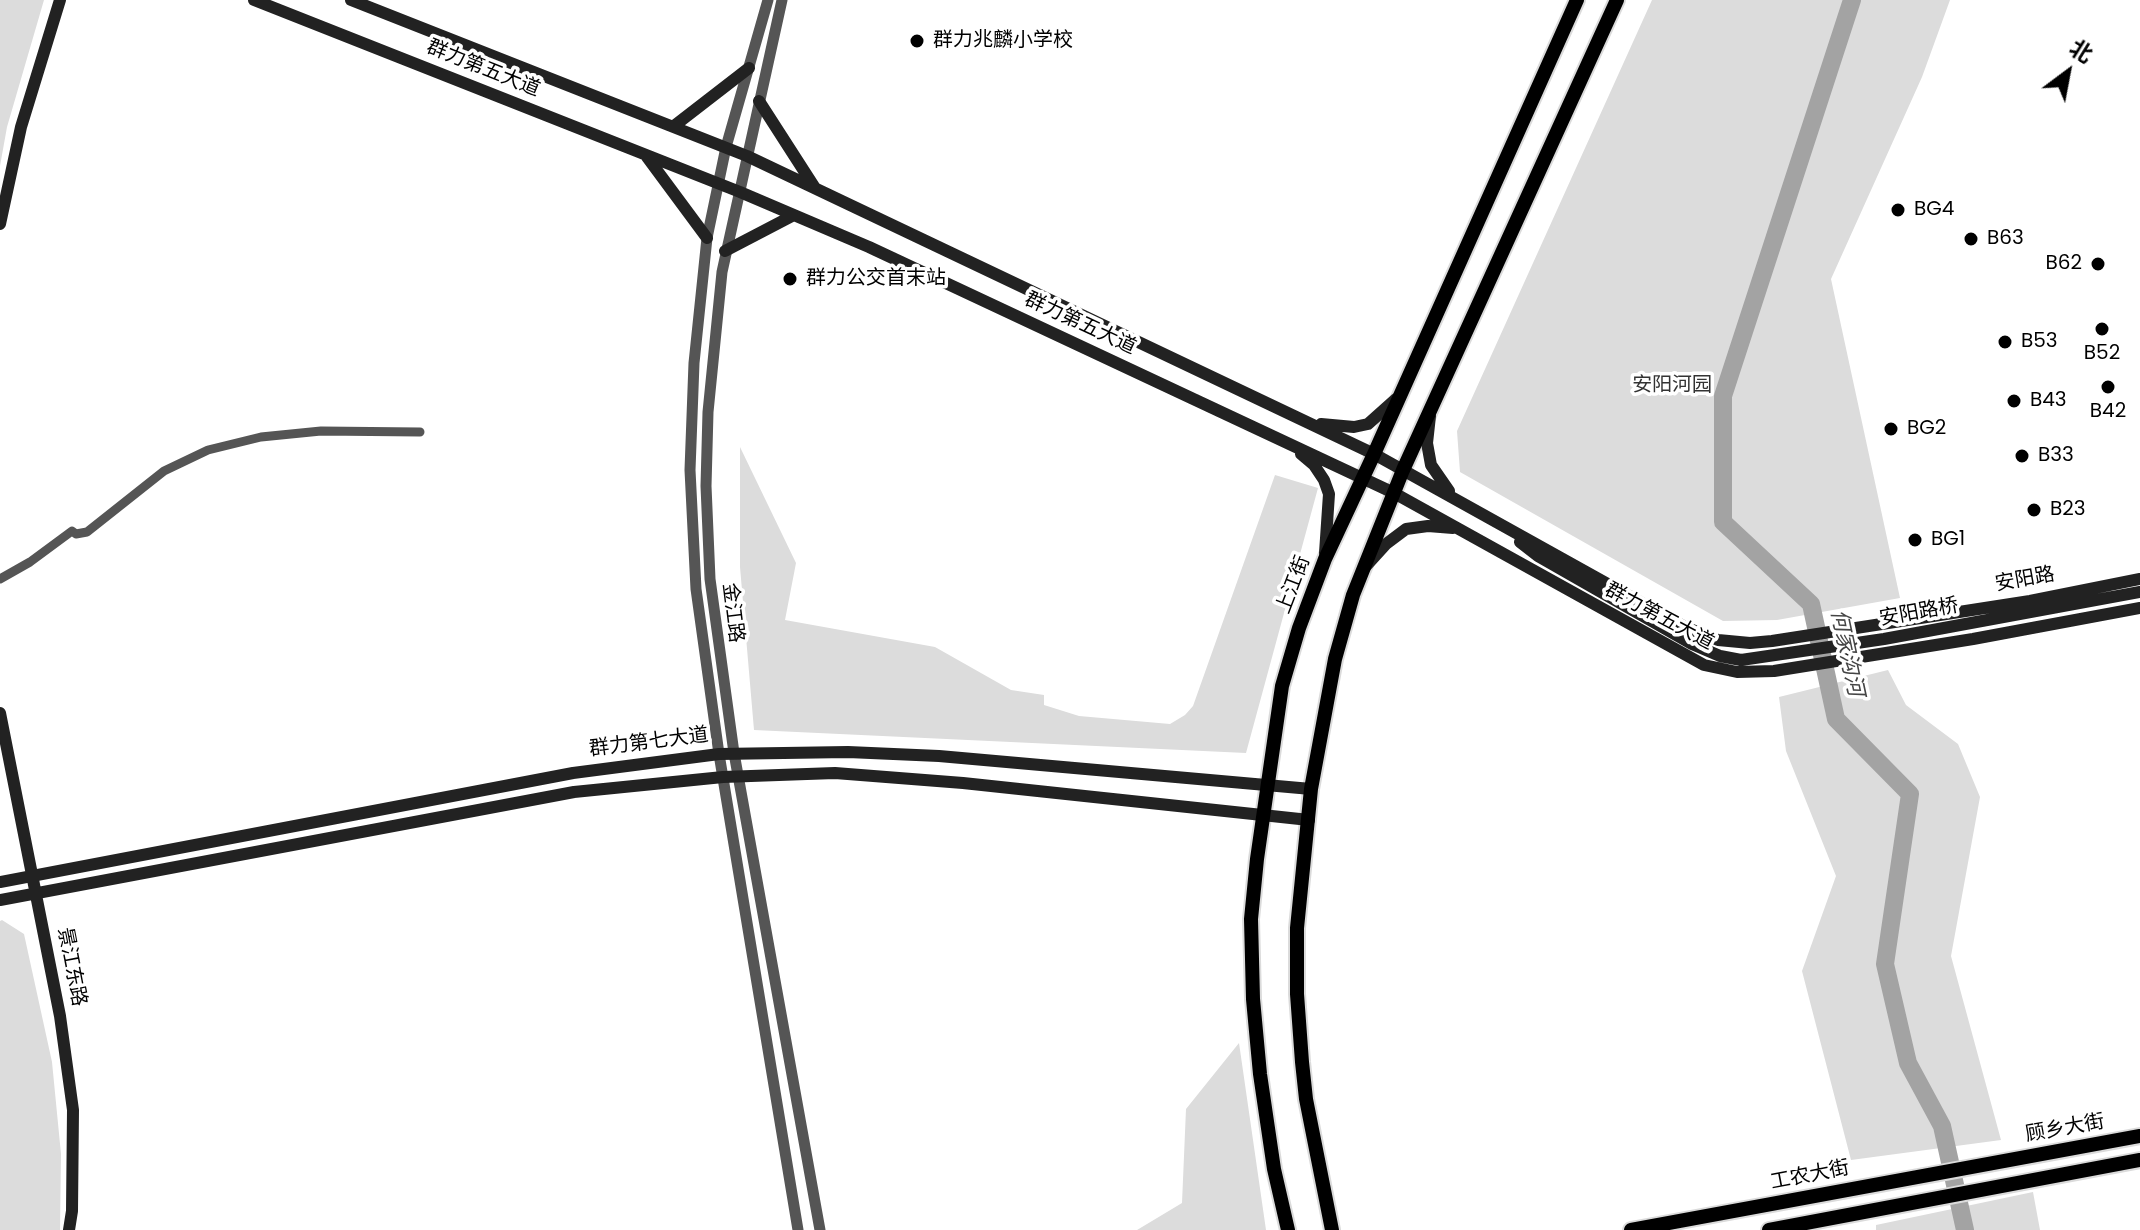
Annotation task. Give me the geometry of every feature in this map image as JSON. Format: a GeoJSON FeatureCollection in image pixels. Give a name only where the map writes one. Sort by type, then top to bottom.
{"type":"FeatureCollection","features":[{"type":"Feature","properties":{"kind":"main road"},"geometry":{"type":"LineString","coordinates":[[0,224],[21,127],[60,0]]}},
{"type":"Feature","properties":{"kind":"main road","name":"群力第五大道"},"geometry":{"type":"LineString","coordinates":[[254,0],[740,192],[869,247],[1394,493],[1704,665],[1737,672],[1774,671],[2140,608]]}},
{"type":"Feature","properties":{"kind":"main road","name":"群力第五大道"},"geometry":{"type":"LineString","coordinates":[[351,0],[747,156],[1374,454],[1703,635],[1736,643],[1772,641],[1869,625]]}},
{"type":"Feature","properties":{"kind":"main road","name":"上江街"},"geometry":{"type":"LineString","coordinates":[[1288,1230],[1272,1155],[1260,1074],[1253,999],[1251,919],[1282,686],[1299,628],[1325,559],[1577,0]]}},
{"type":"Feature","properties":{"kind":"main road"},"geometry":{"type":"LineString","coordinates":[[1332,1230],[1306,1099],[1297,994],[1297,928],[1311,789],[1335,659],[1353,595],[1403,470],[1617,0]]}},
{"type":"Feature","properties":{"kind":"main road"},"geometry":{"type":"LineString","coordinates":[[674,126],[749,68]]}},
{"type":"Feature","properties":{"kind":"main road"},"geometry":{"type":"LineString","coordinates":[[759,101],[815,188]]}},
{"type":"Feature","properties":{"kind":"main road"},"geometry":{"type":"LineString","coordinates":[[645,155],[707,238]]}},
{"type":"Feature","properties":{"kind":"main road"},"geometry":{"type":"LineString","coordinates":[[725,251],[794,215]]}},
{"type":"Feature","properties":{"kind":"main road"},"geometry":{"type":"LineString","coordinates":[[1306,421],[1338,427],[1368,424],[1382,415],[1401,394]]}},
{"type":"Feature","properties":{"kind":"main road"},"geometry":{"type":"LineString","coordinates":[[1430,411],[1427,443],[1431,465],[1442,484],[1457,499]]}},
{"type":"Feature","properties":{"kind":"main road"},"geometry":{"type":"LineString","coordinates":[[1289,444],[1314,465],[1329,494],[1325,559]]}},
{"type":"Feature","properties":{"kind":"main road","name":"安阳路桥"},"geometry":{"type":"LineString","coordinates":[[1491,518],[1538,556],[1692,644],[1720,656],[1741,660],[1869,642],[2140,592]]}},
{"type":"Feature","properties":{"kind":"main road"},"geometry":{"type":"LineString","coordinates":[[1364,568],[1386,544],[1406,529],[1428,526],[1457,528]]}},
{"type":"Feature","properties":{"kind":"main road","name":"安阳路"},"geometry":{"type":"LineString","coordinates":[[1869,625],[2030,601],[2140,579]]}},
{"type":"Feature","properties":{"kind":"main road","name":"景江东路"},"geometry":{"type":"LineString","coordinates":[[0,713],[60,1016],[73,1110],[69,1230]]}},
{"type":"Feature","properties":{"kind":"main road","name":"群力第七大道"},"geometry":{"type":"LineString","coordinates":[[0,882],[573,773],[719,754],[848,752],[939,756],[1311,789]]}},
{"type":"Feature","properties":{"kind":"main road","name":"群力第七大道"},"geometry":{"type":"LineString","coordinates":[[0,900],[574,792],[739,776],[835,773],[963,783],[1309,820]]}},
{"type":"Feature","properties":{"kind":"main road","name":"顾乡大街"},"geometry":{"type":"LineString","coordinates":[[1996,1162],[2140,1136]]}},
{"type":"Feature","properties":{"kind":"main road"},"geometry":{"type":"LineString","coordinates":[[1769,1230],[2140,1160]]}},
{"type":"Feature","properties":{"kind":"main road","name":"工农大街"},"geometry":{"type":"LineString","coordinates":[[1631,1230],[1996,1162]]}},
{"type":"Feature","properties":{"kind":"street","name":"金江路"},"geometry":{"type":"LineString","coordinates":[[768,0],[726,147],[707,238],[694,363],[690,470],[696,589],[719,754],[798,1230]]}},
{"type":"Feature","properties":{"kind":"street","name":"金江路"},"geometry":{"type":"LineString","coordinates":[[782,0],[725,251],[710,383],[706,486],[710,579],[734,753],[820,1230]]}},
{"type":"Feature","properties":{"kind":"street"},"geometry":{"type":"LineString","coordinates":[[0,579],[30,562],[72,531],[76,534],[87,532],[164,471],[208,450],[250,439],[321,431],[420,432]]}},
{"type":"Feature","properties":{"kind":"green space"},"geometry":{"type":"Polygon","coordinates":[[[0,0],[44,0],[7,127],[0,166],[0,0]]]}},
{"type":"Feature","properties":{"kind":"green space","name":"安阳河园"},"geometry":{"type":"Polygon","coordinates":[[[1652,0],[1950,0],[1922,77],[1831,279],[1900,598],[1777,620],[1723,621],[1460,472],[1457,431],[1652,0]]]}},
{"type":"Feature","properties":{"kind":"green space"},"geometry":{"type":"Polygon","coordinates":[[[740,447],[796,563],[785,620],[935,647],[1011,690],[1044,695],[1044,705],[1079,716],[1170,724],[1193,706],[1275,475],[1318,488],[1246,753],[754,730],[740,567],[740,447]]]}},
{"type":"Feature","properties":{"kind":"green space"},"geometry":{"type":"Polygon","coordinates":[[[1888,670],[1906,705],[1958,744],[1980,797],[1951,956],[2001,1140],[1851,1160],[1802,971],[1836,876],[1786,751],[1779,697],[1888,670]]]}},
{"type":"Feature","properties":{"kind":"green space"},"geometry":{"type":"Polygon","coordinates":[[[2,920],[24,934],[52,1062],[61,1154],[60,1230],[0,1230],[2,920]]]}},
{"type":"Feature","properties":{"kind":"green space"},"geometry":{"type":"Polygon","coordinates":[[[1239,1043],[1266,1230],[1137,1230],[1182,1203],[1186,1109],[1239,1043]]]}},
{"type":"Feature","properties":{"kind":"green space"},"geometry":{"type":"Polygon","coordinates":[[[2033,1192],[2040,1230],[1876,1230],[1876,1225],[2033,1192]]]}},
{"type":"Feature","properties":{"kind":"waterway","name":"何家沟河"},"geometry":{"type":"LineString","coordinates":[[1852,0],[1723,396],[1723,522],[1811,604],[1836,719],[1910,794],[1885,964],[1908,1063],[1942,1126],[1965,1230]]}},
{"type":"Feature","properties":{"kind":"place","name":"群力兆麟小学校"},"geometry":{"type":"Point","coordinates":[917,41]}},
{"type":"Feature","properties":{"kind":"place","name":"BG4"},"geometry":{"type":"Point","coordinates":[1898,210]}},
{"type":"Feature","properties":{"kind":"place","name":"B63"},"geometry":{"type":"Point","coordinates":[1971,239]}},
{"type":"Feature","properties":{"kind":"place","name":"B62"},"geometry":{"type":"Point","coordinates":[2098,264]}},
{"type":"Feature","properties":{"kind":"place","name":"群力公交首末站"},"geometry":{"type":"Point","coordinates":[790,279]}},
{"type":"Feature","properties":{"kind":"place","name":"B52"},"geometry":{"type":"Point","coordinates":[2102,329]}},
{"type":"Feature","properties":{"kind":"place","name":"B53"},"geometry":{"type":"Point","coordinates":[2005,342]}},
{"type":"Feature","properties":{"kind":"place","name":"B42"},"geometry":{"type":"Point","coordinates":[2108,387]}},
{"type":"Feature","properties":{"kind":"place","name":"B43"},"geometry":{"type":"Point","coordinates":[2014,401]}},
{"type":"Feature","properties":{"kind":"place","name":"BG2"},"geometry":{"type":"Point","coordinates":[1891,429]}},
{"type":"Feature","properties":{"kind":"place","name":"B33"},"geometry":{"type":"Point","coordinates":[2022,456]}},
{"type":"Feature","properties":{"kind":"place","name":"B23"},"geometry":{"type":"Point","coordinates":[2034,510]}},
{"type":"Feature","properties":{"kind":"place","name":"BG1"},"geometry":{"type":"Point","coordinates":[1915,540]}}]}
